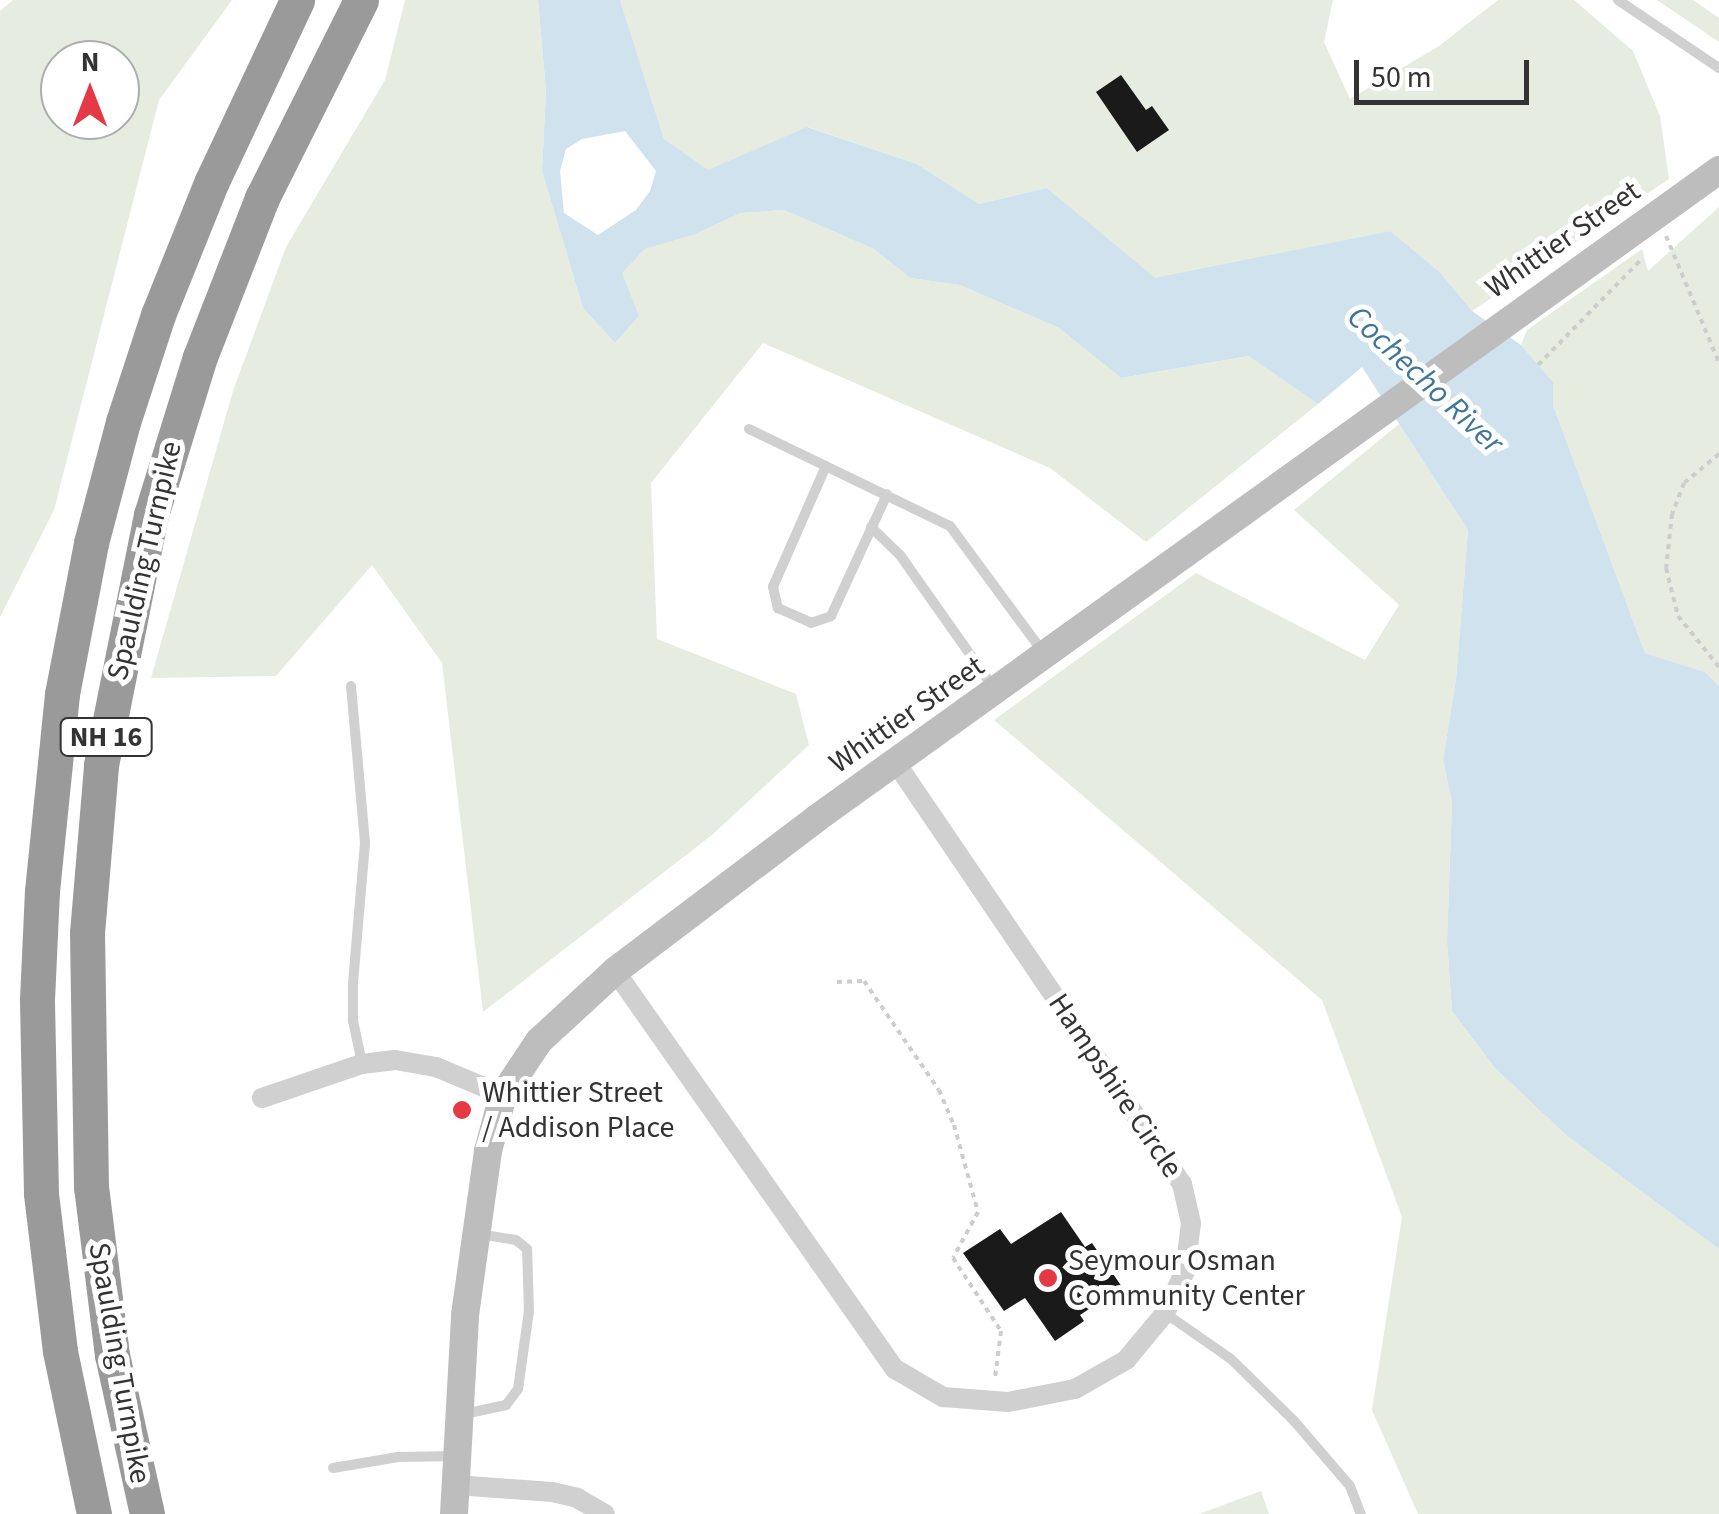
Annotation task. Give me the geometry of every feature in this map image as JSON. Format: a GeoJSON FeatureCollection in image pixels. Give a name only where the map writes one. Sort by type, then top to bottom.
{"type":"FeatureCollection","features":[{"type":"Feature","properties":{"kind":"highway","name":"Spaulding Turnpike"},"geometry":{"type":"LineString","coordinates":[[94,1514],[60,1351],[41,1193],[40,927],[62,694],[91,543],[122,422],[158,315],[212,182],[297,0]]}},
{"type":"Feature","properties":{"kind":"highway","name":"Spaulding Turnpike"},"geometry":{"type":"LineString","coordinates":[[147,1514],[112,1354],[91,1186],[87,933],[101,765],[151,515],[200,357],[262,198],[361,0]]}},
{"type":"Feature","properties":{"kind":"street","name":"Whittier Street"},"geometry":{"type":"LineString","coordinates":[[454,1514],[458,1415],[474,1233],[488,1151],[503,1096],[539,1041],[615,972],[896,763],[1511,316],[1719,170]]}},
{"type":"Feature","properties":{"kind":"street","name":"Hampshire Circle"},"geometry":{"type":"LineString","coordinates":[[615,972],[876,1349],[895,1369],[943,1397],[1008,1402],[1075,1389],[1126,1360],[1164,1313],[1190,1248],[1191,1223],[1182,1184],[896,763]]}},
{"type":"Feature","properties":{"kind":"street"},"geometry":{"type":"LineString","coordinates":[[262,1098],[362,1064],[415,1060],[503,1096]]}},
{"type":"Feature","properties":{"kind":"street"},"geometry":{"type":"LineString","coordinates":[[456,1485],[552,1492],[577,1498],[605,1514]]}},
{"type":"Feature","properties":{"kind":"lane"},"geometry":{"type":"LineString","coordinates":[[1618,0],[1719,68]]}},
{"type":"Feature","properties":{"kind":"lane"},"geometry":{"type":"LineString","coordinates":[[749,429],[950,526],[1046,656]]}},
{"type":"Feature","properties":{"kind":"lane"},"geometry":{"type":"LineString","coordinates":[[826,466],[773,587],[778,608],[810,624],[831,616],[887,494]]}},
{"type":"Feature","properties":{"kind":"lane"},"geometry":{"type":"LineString","coordinates":[[871,527],[900,555],[996,692]]}},
{"type":"Feature","properties":{"kind":"lane"},"geometry":{"type":"LineString","coordinates":[[351,686],[365,843],[353,984],[353,1020],[362,1064]]}},
{"type":"Feature","properties":{"kind":"lane"},"geometry":{"type":"LineString","coordinates":[[458,1415],[506,1405],[518,1389],[530,1265],[526,1249],[516,1240],[474,1233]]}},
{"type":"Feature","properties":{"kind":"lane"},"geometry":{"type":"LineString","coordinates":[[1164,1313],[1231,1359],[1296,1422],[1350,1486],[1361,1514]]}},
{"type":"Feature","properties":{"kind":"lane"},"geometry":{"type":"LineString","coordinates":[[333,1468],[398,1458],[458,1456]]}},
{"type":"Feature","properties":{"kind":"path"},"geometry":{"type":"LineString","coordinates":[[1656,246],[1668,238],[1719,363]]}},
{"type":"Feature","properties":{"kind":"path"},"geometry":{"type":"LineString","coordinates":[[1538,365],[1645,256]]}},
{"type":"Feature","properties":{"kind":"path"},"geometry":{"type":"LineString","coordinates":[[1719,454],[1684,483],[1672,514],[1666,568],[1678,616],[1719,667]]}},
{"type":"Feature","properties":{"kind":"path"},"geometry":{"type":"LineString","coordinates":[[837,982],[864,981],[939,1090],[954,1124],[978,1212],[953,1258],[1001,1331],[997,1360]]}},
{"type":"Feature","properties":{"kind":"shaded area"},"geometry":{"type":"Polygon","coordinates":[[[13,0],[232,0],[159,100],[54,510],[0,617],[0,11],[13,0]]]}},
{"type":"Feature","properties":{"kind":"shaded area"},"geometry":{"type":"Polygon","coordinates":[[[405,0],[538,0],[546,91],[542,171],[583,308],[615,343],[639,316],[621,273],[645,249],[693,235],[741,213],[784,210],[874,249],[910,278],[960,285],[1059,328],[1121,378],[1250,356],[1318,404],[1146,542],[1050,468],[763,343],[651,483],[657,639],[796,694],[809,745],[712,835],[483,1012],[442,663],[372,565],[276,676],[151,678],[233,391],[286,247],[385,80],[405,0]]]}},
{"type":"Feature","properties":{"kind":"shaded area"},"geometry":{"type":"Polygon","coordinates":[[[620,0],[1333,0],[1324,42],[1350,99],[1439,46],[1498,0],[1574,0],[1633,51],[1660,116],[1669,179],[1472,311],[1440,272],[1390,231],[1155,279],[1047,188],[979,204],[917,164],[808,127],[708,171],[664,139],[620,0]]]}},
{"type":"Feature","properties":{"kind":"shaded area"},"geometry":{"type":"Polygon","coordinates":[[[1657,0],[1693,0],[1719,18],[1719,42],[1657,0]]]}},
{"type":"Feature","properties":{"kind":"shaded area"},"geometry":{"type":"Polygon","coordinates":[[[1719,207],[1719,686],[1705,672],[1645,653],[1553,405],[1553,382],[1521,345],[1527,330],[1642,249],[1648,271],[1719,207]]]}},
{"type":"Feature","properties":{"kind":"shaded area"},"geometry":{"type":"Polygon","coordinates":[[[1399,424],[1468,530],[1456,679],[1443,760],[1452,802],[1447,942],[1452,1011],[1495,1068],[1567,1136],[1719,1249],[1719,1514],[1418,1514],[1372,1410],[1402,1217],[1322,1000],[994,720],[1196,573],[1365,660],[1399,605],[1294,510],[1399,424]]]}},
{"type":"Feature","properties":{"kind":"shaded area"},"geometry":{"type":"Polygon","coordinates":[[[1261,1491],[1269,1514],[1199,1514],[1261,1491]]]}},
{"type":"Feature","properties":{"kind":"water","name":"Cochecho River"},"geometry":{"type":"Polygon","coordinates":[[[538,0],[620,0],[664,139],[708,170],[807,127],[917,164],[979,204],[1047,188],[1155,278],[1390,231],[1440,272],[1472,311],[1521,345],[1553,382],[1553,405],[1645,653],[1705,672],[1719,686],[1719,1249],[1567,1136],[1495,1068],[1452,1011],[1447,942],[1452,802],[1443,760],[1456,679],[1468,530],[1362,367],[1318,404],[1249,356],[1121,378],[1059,328],[960,285],[910,278],[874,249],[784,210],[741,213],[693,235],[645,249],[622,273],[639,316],[615,343],[583,308],[542,171],[546,91],[538,0]],[[625,131],[582,139],[566,149],[560,171],[564,213],[598,235],[636,210],[650,191],[656,171],[625,131]]]}},
{"type":"Feature","properties":{"kind":"building"},"geometry":{"type":"Polygon","coordinates":[[[1121,75],[1146,110],[1152,106],[1169,130],[1137,152],[1096,92],[1121,75]]]}},
{"type":"Feature","properties":{"kind":"building","name":"Seymour Osman Community Center"},"geometry":{"type":"Polygon","coordinates":[[[1061,1212],[1085,1247],[1092,1243],[1122,1287],[1080,1315],[1084,1321],[1055,1341],[1025,1298],[1004,1311],[963,1253],[1000,1229],[1011,1244],[1061,1212]]]}},
{"type":"Feature","properties":{"kind":"place","name":"Whittier Street / Addison Place"},"geometry":{"type":"Point","coordinates":[462,1110]}},
{"type":"Feature","properties":{"kind":"place","name":"Seymour Osman Community Center"},"geometry":{"type":"Point","coordinates":[1048,1278]}}]}
